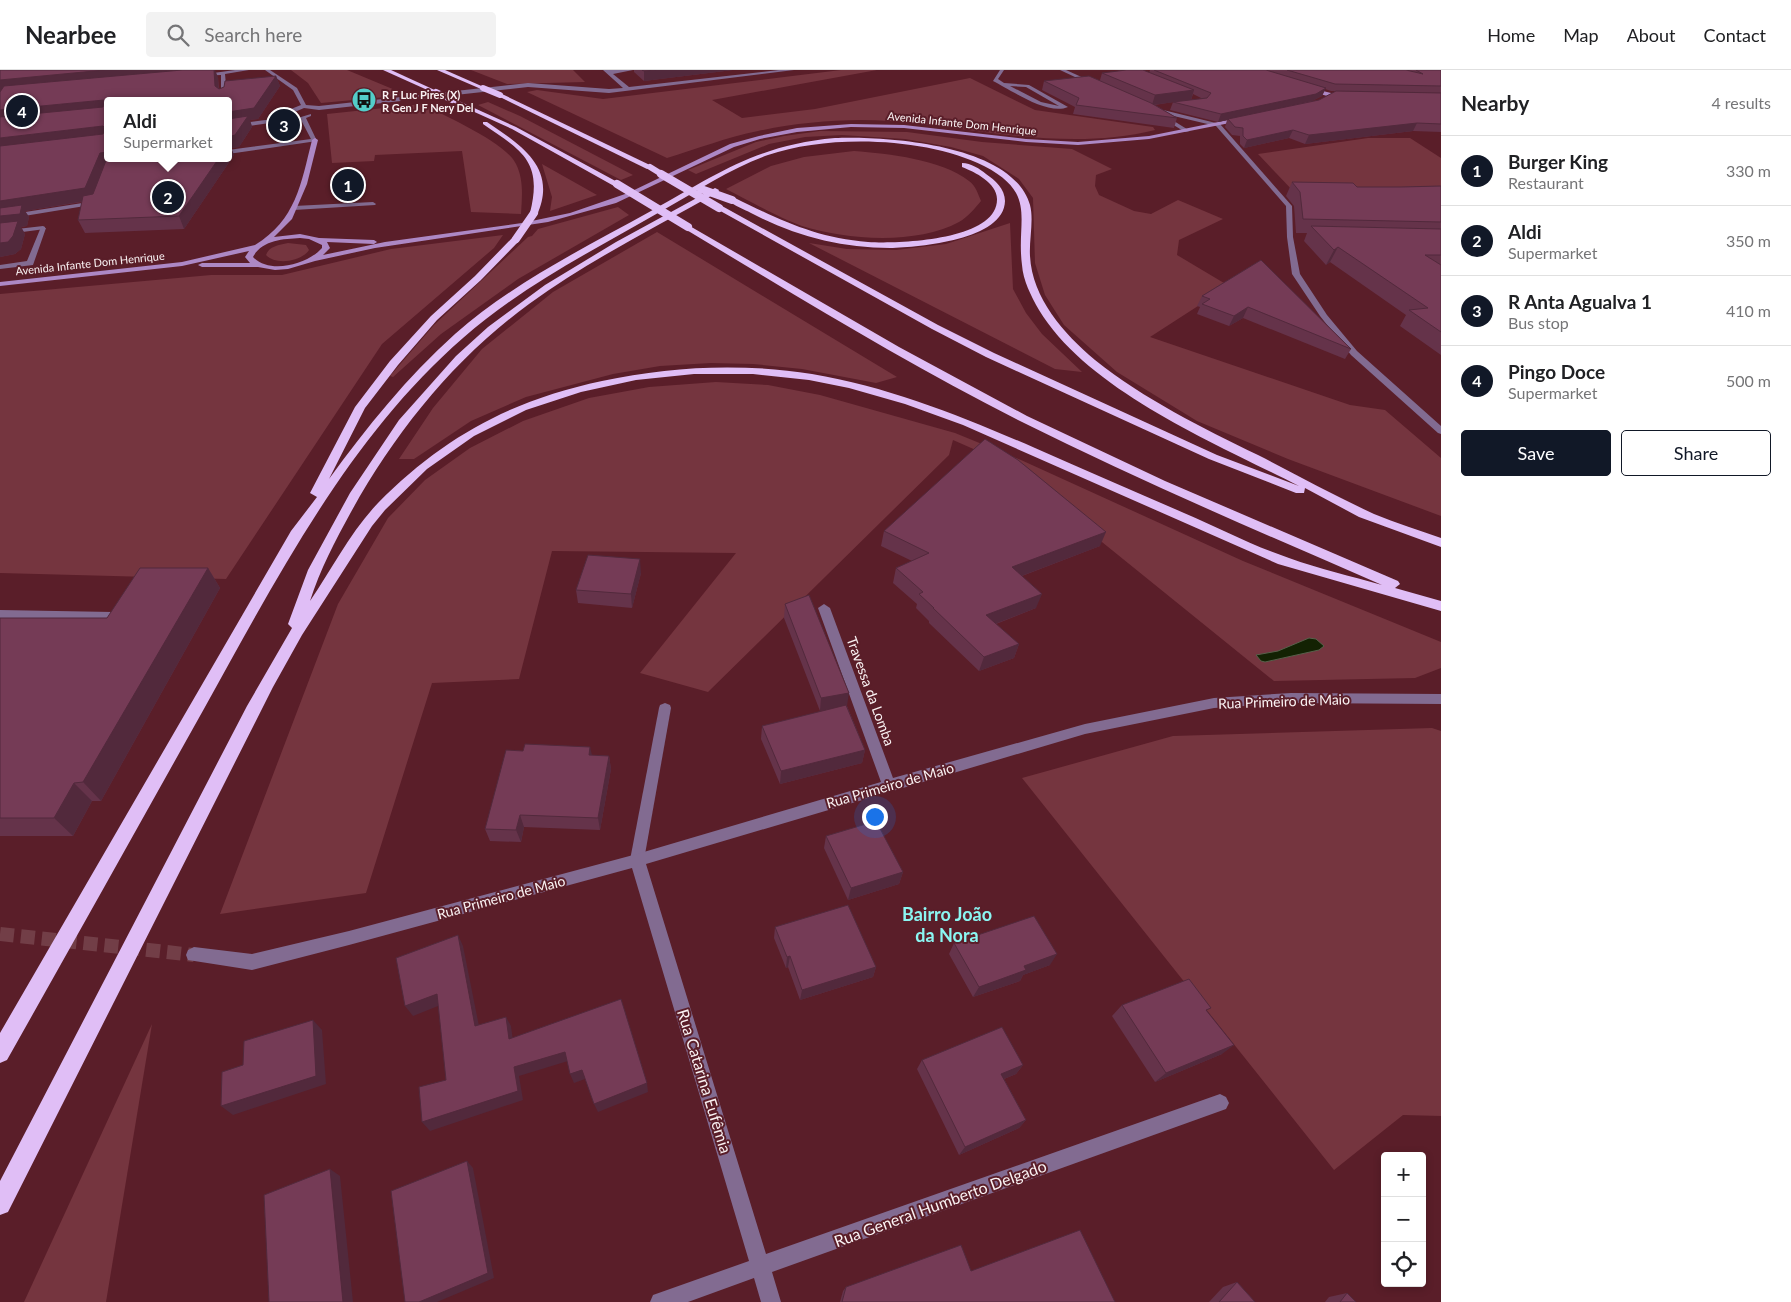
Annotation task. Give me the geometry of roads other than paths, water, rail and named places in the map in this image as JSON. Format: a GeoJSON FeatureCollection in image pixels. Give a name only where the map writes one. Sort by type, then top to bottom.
{"type":"FeatureCollection","features":[{"type":"Feature","properties":{"kind":"highway"},"geometry":{"type":"LineString","coordinates":[[386,70],[514,128],[617,184],[858,329],[1022,418],[1208,506],[1441,605]]}},
{"type":"Feature","properties":{"kind":"highway"},"geometry":{"type":"LineString","coordinates":[[440,70],[500,95],[650,167],[719,208],[935,327],[998,358],[1213,457],[1441,543]]}},
{"type":"Feature","properties":{"kind":"highway"},"geometry":{"type":"LineString","coordinates":[[0,1053],[292,540],[360,407],[394,363],[434,318],[478,278],[516,239],[534,213],[540,196],[535,164],[522,149],[454,100]]}},
{"type":"Feature","properties":{"kind":"highway"},"geometry":{"type":"LineString","coordinates":[[292,540],[394,400],[456,337],[499,304],[552,270],[753,158],[797,145],[853,140],[897,142],[938,149],[972,158],[1004,175],[1017,187],[1026,205],[1025,262],[1034,293],[1045,312],[1087,357],[1110,376],[1159,408],[1371,517]]}},
{"type":"Feature","properties":{"kind":"highway"},"geometry":{"type":"LineString","coordinates":[[676,181],[732,200],[775,221],[807,233],[846,242],[891,245],[940,241],[974,230],[994,219],[1000,211],[1002,202],[995,185],[978,172],[951,160],[910,150],[863,146],[817,149],[778,159],[754,169]]}},
{"type":"Feature","properties":{"kind":"highway"},"geometry":{"type":"LineString","coordinates":[[286,648],[314,572],[342,517],[390,439],[414,406],[437,380],[483,336],[526,302],[591,260],[724,184]]}},
{"type":"Feature","properties":{"kind":"highway"},"geometry":{"type":"LineString","coordinates":[[0,1204],[286,648],[360,534],[382,506],[416,473],[454,444],[506,416],[561,395],[625,379],[699,371],[775,373],[839,383],[885,394],[932,409],[1015,443],[1283,561],[1441,605]]}},
{"type":"Feature","properties":{"kind":"street"},"geometry":{"type":"LineString","coordinates":[[193,76],[247,70]]}},
{"type":"Feature","properties":{"kind":"street"},"geometry":{"type":"LineString","coordinates":[[267,70],[295,89],[304,106]]}},
{"type":"Feature","properties":{"kind":"street"},"geometry":{"type":"LineString","coordinates":[[606,71],[631,70]]}},
{"type":"Feature","properties":{"kind":"street"},"geometry":{"type":"LineString","coordinates":[[277,120],[278,116],[304,106],[319,108],[528,85],[599,91],[628,89],[792,70]]}},
{"type":"Feature","properties":{"kind":"street"},"geometry":{"type":"LineString","coordinates":[[1002,70],[995,80],[1051,108],[1066,108],[1027,86],[1004,84]]}},
{"type":"Feature","properties":{"kind":"street"},"geometry":{"type":"LineString","coordinates":[[1062,70],[1104,88]]}},
{"type":"Feature","properties":{"kind":"street"},"geometry":{"type":"LineString","coordinates":[[606,71],[628,89]]}},
{"type":"Feature","properties":{"kind":"street"},"geometry":{"type":"LineString","coordinates":[[223,73],[224,96]]}},
{"type":"Feature","properties":{"kind":"street"},"geometry":{"type":"LineString","coordinates":[[1299,87],[1332,95],[1354,95]]}},
{"type":"Feature","properties":{"kind":"street"},"geometry":{"type":"LineString","coordinates":[[1323,100],[1332,95]]}},
{"type":"Feature","properties":{"kind":"street"},"geometry":{"type":"LineString","coordinates":[[1144,106],[1187,131]]}},
{"type":"Feature","properties":{"kind":"street"},"geometry":{"type":"LineString","coordinates":[[232,126],[277,120],[292,122],[316,112],[319,108]]}},
{"type":"Feature","properties":{"kind":"street"},"geometry":{"type":"LineString","coordinates":[[1151,109],[1169,108]]}},
{"type":"Feature","properties":{"kind":"street"},"geometry":{"type":"LineString","coordinates":[[1151,109],[1218,125],[1289,206],[1290,237],[1296,274],[1324,316],[1354,353],[1441,431]]}},
{"type":"Feature","properties":{"kind":"street"},"geometry":{"type":"LineString","coordinates":[[265,243],[289,219],[310,168],[314,140],[303,118]]}},
{"type":"Feature","properties":{"kind":"street","name":"Avenida Infante Dom Henrique"},"geometry":{"type":"LineString","coordinates":[[182,264],[257,265],[279,268],[394,243],[520,226],[596,208],[641,190],[724,149],[760,138],[794,131],[841,126],[899,126],[1026,141],[1078,144],[1118,143],[1247,118]]}},
{"type":"Feature","properties":{"kind":"street"},"geometry":{"type":"LineString","coordinates":[[232,151],[314,140]]}},
{"type":"Feature","properties":{"kind":"street"},"geometry":{"type":"LineString","coordinates":[[0,218],[95,204],[98,195]]}},
{"type":"Feature","properties":{"kind":"street"},"geometry":{"type":"LineString","coordinates":[[294,208],[372,204]]}},
{"type":"Feature","properties":{"kind":"street"},"geometry":{"type":"LineString","coordinates":[[289,219],[311,237]]}},
{"type":"Feature","properties":{"kind":"street"},"geometry":{"type":"LineString","coordinates":[[0,233],[44,228],[30,263],[0,267]]}},
{"type":"Feature","properties":{"kind":"street"},"geometry":{"type":"LineString","coordinates":[[265,243],[287,237],[311,237]]}},
{"type":"Feature","properties":{"kind":"street","name":"Avenida Infante Dom Henrique"},"geometry":{"type":"LineString","coordinates":[[311,237],[320,240],[394,243]]}},
{"type":"Feature","properties":{"kind":"street"},"geometry":{"type":"LineString","coordinates":[[1290,237],[1299,237]]}},
{"type":"Feature","properties":{"kind":"street"},"geometry":{"type":"LineString","coordinates":[[316,259],[323,254],[326,248],[325,244],[320,240]]}},
{"type":"Feature","properties":{"kind":"street","name":"Avenida Infante Dom Henrique"},"geometry":{"type":"LineString","coordinates":[[0,284],[182,264],[256,247],[265,243]]}},
{"type":"Feature","properties":{"kind":"street"},"geometry":{"type":"LineString","coordinates":[[256,247],[249,257],[251,262],[257,265]]}},
{"type":"Feature","properties":{"kind":"street","name":"Travessa da Lomba"},"geometry":{"type":"LineString","coordinates":[[824,608],[889,784]]}},
{"type":"Feature","properties":{"kind":"street"},"geometry":{"type":"LineString","coordinates":[[0,614],[113,616]]}},
{"type":"Feature","properties":{"kind":"street","name":"Rua Primeiro de Maio"},"geometry":{"type":"LineString","coordinates":[[194,955],[252,962],[349,938],[638,860],[889,784],[1085,729],[1214,703],[1291,698],[1441,699]]}},
{"type":"Feature","properties":{"kind":"street"},"geometry":{"type":"LineString","coordinates":[[638,860],[665,708]]}},
{"type":"Feature","properties":{"kind":"street","name":"Rua Catarina Eufêmia"},"geometry":{"type":"LineString","coordinates":[[638,860],[762,1266],[771,1302]]}},
{"type":"Feature","properties":{"kind":"street","name":"Rua General Humberto Delgado"},"geometry":{"type":"LineString","coordinates":[[660,1302],[1220,1103]]}},
{"type":"Feature","properties":{"kind":"tunnel"},"geometry":{"type":"LineString","coordinates":[[0,934],[194,955]]}},
{"type":"Feature","properties":{"kind":"place","name":"R F Luc Pires (X) R Gen J F Nery Del"},"geometry":{"type":"Point","coordinates":[364,100]}},
{"type":"Feature","properties":{"kind":"place","name":"Pingo Doce"},"geometry":{"type":"Point","coordinates":[22,111]}},
{"type":"Feature","properties":{"kind":"place","name":"R Anta Agualva 1"},"geometry":{"type":"Point","coordinates":[284,125]}},
{"type":"Feature","properties":{"kind":"place","name":"Burger King"},"geometry":{"type":"Point","coordinates":[348,185]}},
{"type":"Feature","properties":{"kind":"place","name":"Aldi"},"geometry":{"type":"Point","coordinates":[168,197]}},
{"type":"Feature","properties":{"kind":"district","name":"Bairro João da Nora"},"geometry":{"type":"Point","coordinates":[947,924]}}]}
